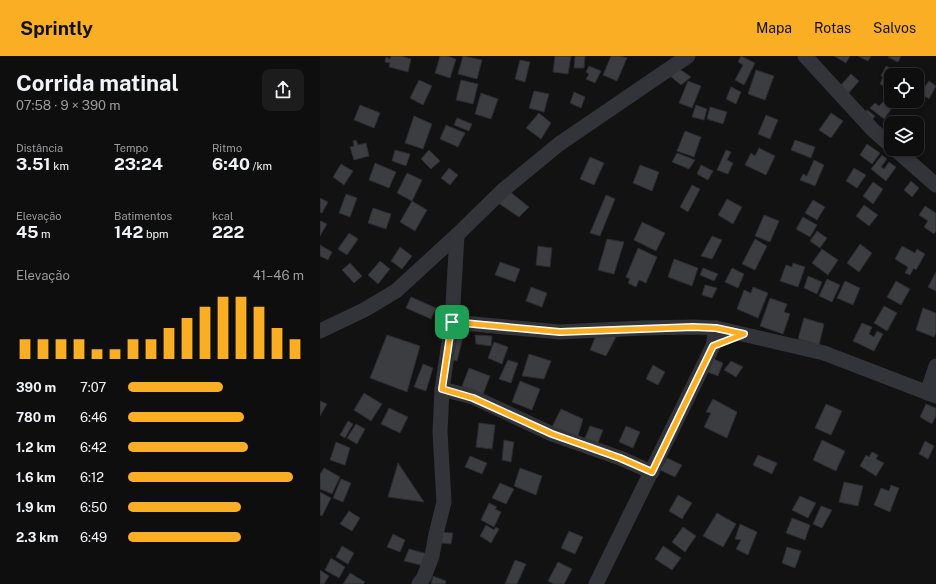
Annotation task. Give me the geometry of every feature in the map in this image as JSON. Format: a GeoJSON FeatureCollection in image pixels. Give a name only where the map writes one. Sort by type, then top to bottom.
{"type":"FeatureCollection","features":[{"type":"Feature","properties":{"kind":"street"},"geometry":{"type":"LineString","coordinates":[[320,331],[364,310],[396,291],[502,191],[559,144],[688,56]]}},
{"type":"Feature","properties":{"kind":"street"},"geometry":{"type":"LineString","coordinates":[[805,56],[873,130],[884,140]]}},
{"type":"Feature","properties":{"kind":"street"},"geometry":{"type":"LineString","coordinates":[[903,156],[936,185]]}},
{"type":"Feature","properties":{"kind":"street"},"geometry":{"type":"LineString","coordinates":[[419,584],[424,577],[432,556],[444,502],[440,432],[442,389],[452,322],[457,235]]}},
{"type":"Feature","properties":{"kind":"street"},"geometry":{"type":"LineString","coordinates":[[452,322],[560,332],[642,328],[716,328],[824,353],[932,394],[936,366]]}},
{"type":"Feature","properties":{"kind":"street"},"geometry":{"type":"LineString","coordinates":[[596,584],[713,346],[716,328]]}},
{"type":"Feature","properties":{"kind":"street"},"geometry":{"type":"LineString","coordinates":[[713,346],[744,334]]}},
{"type":"Feature","properties":{"kind":"street"},"geometry":{"type":"LineString","coordinates":[[442,389],[473,398],[552,434],[620,458],[652,472]]}},
{"type":"Feature","properties":{"kind":"building"},"geometry":{"type":"Polygon","coordinates":[[[391,56],[401,56],[411,59],[408,72],[389,67],[390,63],[385,62],[386,57],[390,59],[391,56]]]}},
{"type":"Feature","properties":{"kind":"building"},"geometry":{"type":"Polygon","coordinates":[[[440,56],[447,56],[456,59],[450,78],[435,73],[440,56]]]}},
{"type":"Feature","properties":{"kind":"building"},"geometry":{"type":"Polygon","coordinates":[[[463,56],[482,60],[477,79],[458,74],[463,56]]]}},
{"type":"Feature","properties":{"kind":"building"},"geometry":{"type":"Polygon","coordinates":[[[555,56],[571,56],[568,74],[553,72],[555,56]]]}},
{"type":"Feature","properties":{"kind":"building"},"geometry":{"type":"Polygon","coordinates":[[[575,56],[585,56],[584,68],[574,68],[575,56]]]}},
{"type":"Feature","properties":{"kind":"building"},"geometry":{"type":"Polygon","coordinates":[[[611,56],[621,56],[627,58],[617,81],[603,75],[611,56]]]}},
{"type":"Feature","properties":{"kind":"building"},"geometry":{"type":"Polygon","coordinates":[[[741,56],[755,63],[744,85],[735,80],[743,65],[738,62],[741,56]]]}},
{"type":"Feature","properties":{"kind":"building"},"geometry":{"type":"Polygon","coordinates":[[[834,56],[850,56],[846,63],[834,56]]]}},
{"type":"Feature","properties":{"kind":"building"},"geometry":{"type":"Polygon","coordinates":[[[858,56],[871,56],[868,61],[858,56]]]}},
{"type":"Feature","properties":{"kind":"building"},"geometry":{"type":"Polygon","coordinates":[[[901,56],[898,62],[888,57],[901,56]]]}},
{"type":"Feature","properties":{"kind":"building"},"geometry":{"type":"Polygon","coordinates":[[[520,60],[530,62],[525,82],[515,79],[520,60]]]}},
{"type":"Feature","properties":{"kind":"building"},"geometry":{"type":"Polygon","coordinates":[[[589,66],[601,71],[595,83],[586,79],[589,74],[586,72],[589,66]]]}},
{"type":"Feature","properties":{"kind":"building"},"geometry":{"type":"Polygon","coordinates":[[[678,68],[691,77],[681,85],[670,76],[678,68]]]}},
{"type":"Feature","properties":{"kind":"building"},"geometry":{"type":"Polygon","coordinates":[[[756,70],[774,76],[765,100],[748,94],[756,70]]]}},
{"type":"Feature","properties":{"kind":"building"},"geometry":{"type":"Polygon","coordinates":[[[884,70],[884,86],[880,84],[883,77],[881,76],[884,70]]]}},
{"type":"Feature","properties":{"kind":"building"},"geometry":{"type":"Polygon","coordinates":[[[851,74],[859,81],[846,96],[838,88],[851,74]]]}},
{"type":"Feature","properties":{"kind":"building"},"geometry":{"type":"Polygon","coordinates":[[[419,80],[432,86],[423,105],[410,98],[419,80]]]}},
{"type":"Feature","properties":{"kind":"building"},"geometry":{"type":"Polygon","coordinates":[[[461,80],[478,84],[473,104],[456,100],[461,80]]]}},
{"type":"Feature","properties":{"kind":"building"},"geometry":{"type":"Polygon","coordinates":[[[688,81],[701,86],[692,108],[679,103],[688,81]]]}},
{"type":"Feature","properties":{"kind":"building"},"geometry":{"type":"Polygon","coordinates":[[[929,81],[936,86],[929,99],[924,96],[924,88],[929,81]]]}},
{"type":"Feature","properties":{"kind":"building"},"geometry":{"type":"Polygon","coordinates":[[[731,87],[741,92],[736,104],[726,99],[731,87]]]}},
{"type":"Feature","properties":{"kind":"building"},"geometry":{"type":"Polygon","coordinates":[[[534,91],[549,94],[544,112],[529,108],[534,91]]]}},
{"type":"Feature","properties":{"kind":"building"},"geometry":{"type":"Polygon","coordinates":[[[574,92],[585,97],[581,108],[570,103],[574,92]]]}},
{"type":"Feature","properties":{"kind":"building"},"geometry":{"type":"Polygon","coordinates":[[[481,93],[498,99],[491,119],[475,114],[481,93]]]}},
{"type":"Feature","properties":{"kind":"building"},"geometry":{"type":"Polygon","coordinates":[[[884,101],[884,108],[892,108],[886,116],[884,116],[884,119],[870,108],[875,103],[879,106],[884,101]]]}},
{"type":"Feature","properties":{"kind":"building"},"geometry":{"type":"Polygon","coordinates":[[[360,105],[380,113],[374,128],[354,120],[360,105]]]}},
{"type":"Feature","properties":{"kind":"building"},"geometry":{"type":"Polygon","coordinates":[[[696,105],[707,109],[704,120],[692,117],[696,105]]]}},
{"type":"Feature","properties":{"kind":"building"},"geometry":{"type":"Polygon","coordinates":[[[710,107],[727,112],[723,124],[707,119],[710,107]]]}},
{"type":"Feature","properties":{"kind":"building"},"geometry":{"type":"Polygon","coordinates":[[[867,110],[875,116],[867,126],[859,120],[867,110]]]}},
{"type":"Feature","properties":{"kind":"building"},"geometry":{"type":"Polygon","coordinates":[[[539,113],[551,123],[541,139],[526,128],[539,113]]]}},
{"type":"Feature","properties":{"kind":"building"},"geometry":{"type":"Polygon","coordinates":[[[831,113],[843,121],[831,138],[819,130],[831,113]]]}},
{"type":"Feature","properties":{"kind":"building"},"geometry":{"type":"Polygon","coordinates":[[[766,115],[778,120],[770,139],[758,134],[766,115]]]}},
{"type":"Feature","properties":{"kind":"building"},"geometry":{"type":"Polygon","coordinates":[[[414,116],[432,124],[423,149],[405,143],[414,116]]]}},
{"type":"Feature","properties":{"kind":"building"},"geometry":{"type":"Polygon","coordinates":[[[457,118],[472,124],[469,131],[454,125],[457,118]]]}},
{"type":"Feature","properties":{"kind":"building"},"geometry":{"type":"Polygon","coordinates":[[[446,125],[465,133],[458,147],[440,139],[446,125]]]}},
{"type":"Feature","properties":{"kind":"building"},"geometry":{"type":"Polygon","coordinates":[[[685,131],[701,137],[694,157],[677,151],[685,131]]]}},
{"type":"Feature","properties":{"kind":"building"},"geometry":{"type":"Polygon","coordinates":[[[356,140],[358,145],[366,143],[369,156],[354,160],[350,147],[354,146],[353,141],[356,140]]]}},
{"type":"Feature","properties":{"kind":"building"},"geometry":{"type":"Polygon","coordinates":[[[795,140],[815,147],[811,158],[791,150],[795,140]]]}},
{"type":"Feature","properties":{"kind":"building"},"geometry":{"type":"Polygon","coordinates":[[[867,144],[880,153],[872,164],[860,155],[867,144]]]}},
{"type":"Feature","properties":{"kind":"building"},"geometry":{"type":"Polygon","coordinates":[[[759,148],[775,156],[766,175],[745,165],[751,153],[755,156],[759,148]]]}},
{"type":"Feature","properties":{"kind":"building"},"geometry":{"type":"Polygon","coordinates":[[[395,150],[410,154],[406,166],[392,161],[395,150]]]}},
{"type":"Feature","properties":{"kind":"building"},"geometry":{"type":"Polygon","coordinates":[[[429,150],[440,161],[431,169],[421,159],[429,150]]]}},
{"type":"Feature","properties":{"kind":"building"},"geometry":{"type":"Polygon","coordinates":[[[726,150],[731,152],[727,160],[733,163],[728,174],[717,170],[726,150]]]}},
{"type":"Feature","properties":{"kind":"building"},"geometry":{"type":"Polygon","coordinates":[[[677,153],[695,160],[689,169],[672,162],[677,153]]]}},
{"type":"Feature","properties":{"kind":"building"},"geometry":{"type":"Polygon","coordinates":[[[882,155],[887,159],[881,167],[884,169],[889,162],[896,167],[886,181],[871,169],[882,155]]]}},
{"type":"Feature","properties":{"kind":"building"},"geometry":{"type":"Polygon","coordinates":[[[590,157],[604,163],[594,185],[580,179],[590,157]]]}},
{"type":"Feature","properties":{"kind":"building"},"geometry":{"type":"Polygon","coordinates":[[[814,160],[824,165],[815,186],[800,180],[803,174],[807,176],[814,160]]]}},
{"type":"Feature","properties":{"kind":"building"},"geometry":{"type":"Polygon","coordinates":[[[375,163],[396,172],[389,188],[369,180],[375,163]]]}},
{"type":"Feature","properties":{"kind":"building"},"geometry":{"type":"Polygon","coordinates":[[[341,164],[353,171],[344,185],[333,177],[341,164]]]}},
{"type":"Feature","properties":{"kind":"building"},"geometry":{"type":"Polygon","coordinates":[[[640,165],[659,172],[652,191],[633,183],[640,165]]]}},
{"type":"Feature","properties":{"kind":"building"},"geometry":{"type":"Polygon","coordinates":[[[701,165],[713,171],[708,180],[697,174],[701,165]]]}},
{"type":"Feature","properties":{"kind":"building"},"geometry":{"type":"Polygon","coordinates":[[[449,168],[458,175],[450,185],[441,178],[449,168]]]}},
{"type":"Feature","properties":{"kind":"building"},"geometry":{"type":"Polygon","coordinates":[[[854,168],[866,175],[857,188],[846,181],[854,168]]]}},
{"type":"Feature","properties":{"kind":"building"},"geometry":{"type":"Polygon","coordinates":[[[407,173],[422,180],[412,201],[397,193],[407,173]]]}},
{"type":"Feature","properties":{"kind":"building"},"geometry":{"type":"Polygon","coordinates":[[[911,181],[919,188],[912,197],[904,190],[911,181]]]}},
{"type":"Feature","properties":{"kind":"building"},"geometry":{"type":"Polygon","coordinates":[[[873,182],[883,189],[873,204],[863,196],[873,182]]]}},
{"type":"Feature","properties":{"kind":"building"},"geometry":{"type":"Polygon","coordinates":[[[692,185],[700,189],[688,212],[680,207],[692,185]]]}},
{"type":"Feature","properties":{"kind":"building"},"geometry":{"type":"Polygon","coordinates":[[[509,191],[529,207],[519,217],[498,203],[509,191]]]}},
{"type":"Feature","properties":{"kind":"building"},"geometry":{"type":"Polygon","coordinates":[[[346,194],[357,198],[350,217],[339,213],[346,194]]]}},
{"type":"Feature","properties":{"kind":"building"},"geometry":{"type":"Polygon","coordinates":[[[606,195],[615,199],[600,236],[590,233],[606,195]]]}},
{"type":"Feature","properties":{"kind":"building"},"geometry":{"type":"Polygon","coordinates":[[[320,198],[328,202],[322,213],[320,212],[320,198]]]}},
{"type":"Feature","properties":{"kind":"building"},"geometry":{"type":"Polygon","coordinates":[[[727,199],[742,207],[733,224],[718,215],[727,199]]]}},
{"type":"Feature","properties":{"kind":"building"},"geometry":{"type":"Polygon","coordinates":[[[813,200],[825,207],[817,220],[805,213],[813,200]]]}},
{"type":"Feature","properties":{"kind":"building"},"geometry":{"type":"Polygon","coordinates":[[[412,201],[427,210],[415,231],[400,222],[412,201]]]}},
{"type":"Feature","properties":{"kind":"building"},"geometry":{"type":"Polygon","coordinates":[[[864,205],[878,215],[869,226],[856,216],[864,205]]]}},
{"type":"Feature","properties":{"kind":"building"},"geometry":{"type":"Polygon","coordinates":[[[925,206],[936,213],[936,231],[934,234],[924,227],[928,221],[919,215],[925,206]]]}},
{"type":"Feature","properties":{"kind":"building"},"geometry":{"type":"Polygon","coordinates":[[[373,208],[391,214],[386,229],[368,223],[373,208]]]}},
{"type":"Feature","properties":{"kind":"building"},"geometry":{"type":"Polygon","coordinates":[[[764,215],[779,221],[770,242],[755,236],[764,215]]]}},
{"type":"Feature","properties":{"kind":"building"},"geometry":{"type":"Polygon","coordinates":[[[803,217],[817,225],[810,237],[796,229],[803,217]]]}},
{"type":"Feature","properties":{"kind":"building"},"geometry":{"type":"Polygon","coordinates":[[[321,221],[327,224],[320,236],[320,222],[321,221]]]}},
{"type":"Feature","properties":{"kind":"building"},"geometry":{"type":"Polygon","coordinates":[[[642,222],[665,233],[656,251],[634,240],[642,222]]]}},
{"type":"Feature","properties":{"kind":"building"},"geometry":{"type":"Polygon","coordinates":[[[817,231],[827,238],[820,248],[810,241],[817,231]]]}},
{"type":"Feature","properties":{"kind":"building"},"geometry":{"type":"Polygon","coordinates":[[[349,233],[358,239],[347,255],[338,249],[349,233]]]}},
{"type":"Feature","properties":{"kind":"building"},"geometry":{"type":"Polygon","coordinates":[[[712,236],[722,240],[712,259],[701,256],[712,236]]]}},
{"type":"Feature","properties":{"kind":"building"},"geometry":{"type":"Polygon","coordinates":[[[607,239],[624,242],[614,274],[598,270],[607,239]]]}},
{"type":"Feature","properties":{"kind":"building"},"geometry":{"type":"Polygon","coordinates":[[[755,239],[767,246],[755,270],[742,264],[755,239]]]}},
{"type":"Feature","properties":{"kind":"building"},"geometry":{"type":"Polygon","coordinates":[[[860,244],[872,253],[859,272],[847,263],[860,244]]]}},
{"type":"Feature","properties":{"kind":"building"},"geometry":{"type":"Polygon","coordinates":[[[320,245],[332,252],[328,260],[320,256],[320,245]]]}},
{"type":"Feature","properties":{"kind":"building"},"geometry":{"type":"Polygon","coordinates":[[[538,246],[552,248],[550,267],[536,265],[538,246]]]}},
{"type":"Feature","properties":{"kind":"building"},"geometry":{"type":"Polygon","coordinates":[[[902,246],[915,253],[917,249],[925,254],[916,270],[914,268],[910,275],[905,273],[908,267],[895,259],[902,246]]]}},
{"type":"Feature","properties":{"kind":"building"},"geometry":{"type":"Polygon","coordinates":[[[400,247],[412,256],[402,269],[391,261],[400,247]]]}},
{"type":"Feature","properties":{"kind":"building"},"geometry":{"type":"Polygon","coordinates":[[[638,248],[657,257],[646,283],[639,280],[636,287],[628,283],[630,279],[626,277],[638,248]]]}},
{"type":"Feature","properties":{"kind":"building"},"geometry":{"type":"Polygon","coordinates":[[[822,249],[838,260],[828,275],[812,263],[822,249]]]}},
{"type":"Feature","properties":{"kind":"building"},"geometry":{"type":"Polygon","coordinates":[[[674,259],[698,268],[692,286],[668,277],[674,259]]]}},
{"type":"Feature","properties":{"kind":"building"},"geometry":{"type":"Polygon","coordinates":[[[380,261],[390,269],[378,284],[368,275],[380,261]]]}},
{"type":"Feature","properties":{"kind":"building"},"geometry":{"type":"Polygon","coordinates":[[[500,262],[520,269],[515,282],[495,275],[500,262]]]}},
{"type":"Feature","properties":{"kind":"building"},"geometry":{"type":"Polygon","coordinates":[[[350,263],[362,276],[354,283],[342,270],[350,263]]]}},
{"type":"Feature","properties":{"kind":"building"},"geometry":{"type":"Polygon","coordinates":[[[793,263],[805,267],[798,287],[780,281],[786,265],[792,267],[793,263]]]}},
{"type":"Feature","properties":{"kind":"building"},"geometry":{"type":"Polygon","coordinates":[[[703,268],[718,274],[714,281],[700,275],[703,268]]]}},
{"type":"Feature","properties":{"kind":"building"},"geometry":{"type":"Polygon","coordinates":[[[732,268],[744,274],[738,288],[725,282],[732,268]]]}},
{"type":"Feature","properties":{"kind":"building"},"geometry":{"type":"Polygon","coordinates":[[[936,272],[936,291],[928,287],[936,272]]]}},
{"type":"Feature","properties":{"kind":"building"},"geometry":{"type":"Polygon","coordinates":[[[808,276],[822,282],[817,294],[804,288],[808,276]]]}},
{"type":"Feature","properties":{"kind":"building"},"geometry":{"type":"Polygon","coordinates":[[[827,279],[840,285],[832,302],[819,296],[827,279]]]}},
{"type":"Feature","properties":{"kind":"building"},"geometry":{"type":"Polygon","coordinates":[[[845,281],[860,288],[853,305],[837,298],[845,281]]]}},
{"type":"Feature","properties":{"kind":"building"},"geometry":{"type":"Polygon","coordinates":[[[896,281],[910,289],[901,305],[887,297],[896,281]]]}},
{"type":"Feature","properties":{"kind":"building"},"geometry":{"type":"Polygon","coordinates":[[[705,285],[717,288],[712,298],[702,295],[705,285]]]}},
{"type":"Feature","properties":{"kind":"building"},"geometry":{"type":"Polygon","coordinates":[[[531,287],[547,293],[542,307],[526,301],[531,287]]]}},
{"type":"Feature","properties":{"kind":"building"},"geometry":{"type":"Polygon","coordinates":[[[753,287],[768,293],[758,318],[737,309],[744,290],[751,293],[753,287]]]}},
{"type":"Feature","properties":{"kind":"building"},"geometry":{"type":"Polygon","coordinates":[[[411,297],[436,308],[431,319],[406,308],[411,297]]]}},
{"type":"Feature","properties":{"kind":"building"},"geometry":{"type":"Polygon","coordinates":[[[770,298],[787,304],[784,312],[790,314],[783,334],[760,326],[770,298]]]}},
{"type":"Feature","properties":{"kind":"building"},"geometry":{"type":"Polygon","coordinates":[[[884,306],[897,313],[887,331],[874,323],[884,306]]]}},
{"type":"Feature","properties":{"kind":"building"},"geometry":{"type":"Polygon","coordinates":[[[923,308],[936,313],[936,333],[934,337],[916,330],[923,308]]]}},
{"type":"Feature","properties":{"kind":"building"},"geometry":{"type":"Polygon","coordinates":[[[804,318],[824,324],[819,345],[798,339],[804,318]]]}},
{"type":"Feature","properties":{"kind":"building"},"geometry":{"type":"Polygon","coordinates":[[[862,323],[872,327],[869,334],[874,337],[877,331],[883,334],[874,351],[853,341],[862,323]]]}},
{"type":"Feature","properties":{"kind":"building"},"geometry":{"type":"Polygon","coordinates":[[[600,326],[617,335],[606,356],[590,350],[600,326]]]}},
{"type":"Feature","properties":{"kind":"building"},"geometry":{"type":"Polygon","coordinates":[[[449,330],[464,333],[457,361],[444,359],[449,330]]]}},
{"type":"Feature","properties":{"kind":"building"},"geometry":{"type":"Polygon","coordinates":[[[387,335],[420,346],[407,392],[370,378],[387,335]]]}},
{"type":"Feature","properties":{"kind":"building"},"geometry":{"type":"Polygon","coordinates":[[[475,335],[492,336],[491,346],[476,344],[475,335]]]}},
{"type":"Feature","properties":{"kind":"building"},"geometry":{"type":"Polygon","coordinates":[[[494,342],[508,347],[502,364],[488,358],[494,342]]]}},
{"type":"Feature","properties":{"kind":"building"},"geometry":{"type":"Polygon","coordinates":[[[529,354],[551,361],[544,379],[522,376],[529,354]]]}},
{"type":"Feature","properties":{"kind":"building"},"geometry":{"type":"Polygon","coordinates":[[[711,358],[723,363],[718,376],[705,371],[711,358]]]}},
{"type":"Feature","properties":{"kind":"building"},"geometry":{"type":"Polygon","coordinates":[[[508,360],[518,363],[511,383],[499,379],[508,360]]]}},
{"type":"Feature","properties":{"kind":"building"},"geometry":{"type":"Polygon","coordinates":[[[731,361],[743,367],[736,377],[724,370],[731,361]]]}},
{"type":"Feature","properties":{"kind":"building"},"geometry":{"type":"Polygon","coordinates":[[[423,364],[433,368],[426,391],[414,387],[423,364]]]}},
{"type":"Feature","properties":{"kind":"building"},"geometry":{"type":"Polygon","coordinates":[[[653,365],[665,372],[658,385],[646,379],[653,365]]]}},
{"type":"Feature","properties":{"kind":"building"},"geometry":{"type":"Polygon","coordinates":[[[469,368],[490,376],[482,397],[461,389],[469,368]]]}},
{"type":"Feature","properties":{"kind":"building"},"geometry":{"type":"Polygon","coordinates":[[[520,381],[540,389],[532,410],[512,402],[520,381]]]}},
{"type":"Feature","properties":{"kind":"building"},"geometry":{"type":"Polygon","coordinates":[[[364,393],[382,404],[371,421],[354,410],[364,393]]]}},
{"type":"Feature","properties":{"kind":"building"},"geometry":{"type":"Polygon","coordinates":[[[713,399],[737,412],[727,438],[704,427],[711,413],[706,412],[713,399]]]}},
{"type":"Feature","properties":{"kind":"building"},"geometry":{"type":"Polygon","coordinates":[[[320,401],[327,404],[320,416],[320,401]]]}},
{"type":"Feature","properties":{"kind":"building"},"geometry":{"type":"Polygon","coordinates":[[[826,404],[842,411],[831,435],[815,428],[826,404]]]}},
{"type":"Feature","properties":{"kind":"building"},"geometry":{"type":"Polygon","coordinates":[[[926,404],[936,408],[936,416],[932,424],[920,417],[926,404]]]}},
{"type":"Feature","properties":{"kind":"building"},"geometry":{"type":"Polygon","coordinates":[[[389,408],[408,417],[400,433],[381,424],[389,408]]]}},
{"type":"Feature","properties":{"kind":"building"},"geometry":{"type":"Polygon","coordinates":[[[561,409],[583,419],[577,439],[551,429],[561,409]]]}},
{"type":"Feature","properties":{"kind":"building"},"geometry":{"type":"Polygon","coordinates":[[[348,421],[353,424],[345,438],[340,435],[348,421]]]}},
{"type":"Feature","properties":{"kind":"building"},"geometry":{"type":"Polygon","coordinates":[[[479,423],[495,425],[492,449],[476,447],[479,423]]]}},
{"type":"Feature","properties":{"kind":"building"},"geometry":{"type":"Polygon","coordinates":[[[356,424],[365,429],[357,444],[347,438],[356,424]]]}},
{"type":"Feature","properties":{"kind":"building"},"geometry":{"type":"Polygon","coordinates":[[[590,426],[603,430],[596,448],[583,443],[590,426]]]}},
{"type":"Feature","properties":{"kind":"building"},"geometry":{"type":"Polygon","coordinates":[[[626,426],[640,432],[633,448],[619,442],[626,426]]]}},
{"type":"Feature","properties":{"kind":"building"},"geometry":{"type":"Polygon","coordinates":[[[504,440],[514,442],[511,462],[502,460],[504,440]]]}},
{"type":"Feature","properties":{"kind":"building"},"geometry":{"type":"Polygon","coordinates":[[[822,440],[845,451],[836,471],[813,460],[822,440]]]}},
{"type":"Feature","properties":{"kind":"building"},"geometry":{"type":"Polygon","coordinates":[[[925,441],[934,446],[928,459],[919,454],[925,441]]]}},
{"type":"Feature","properties":{"kind":"building"},"geometry":{"type":"Polygon","coordinates":[[[336,442],[350,448],[345,465],[330,460],[336,442]]]}},
{"type":"Feature","properties":{"kind":"building"},"geometry":{"type":"Polygon","coordinates":[[[872,452],[878,455],[876,459],[884,463],[876,476],[860,466],[866,455],[869,457],[872,452]]]}},
{"type":"Feature","properties":{"kind":"building"},"geometry":{"type":"Polygon","coordinates":[[[758,455],[777,463],[772,474],[753,465],[758,455]]]}},
{"type":"Feature","properties":{"kind":"building"},"geometry":{"type":"Polygon","coordinates":[[[470,456],[487,463],[482,474],[465,467],[470,456]]]}},
{"type":"Feature","properties":{"kind":"building"},"geometry":{"type":"Polygon","coordinates":[[[667,458],[682,465],[675,477],[660,470],[667,458]]]}},
{"type":"Feature","properties":{"kind":"building"},"geometry":{"type":"Polygon","coordinates":[[[398,463],[424,502],[388,497],[398,463]]]}},
{"type":"Feature","properties":{"kind":"building"},"geometry":{"type":"Polygon","coordinates":[[[324,468],[340,477],[332,494],[320,489],[320,473],[324,468]]]}},
{"type":"Feature","properties":{"kind":"building"},"geometry":{"type":"Polygon","coordinates":[[[520,468],[542,476],[536,495],[514,486],[520,468]]]}},
{"type":"Feature","properties":{"kind":"building"},"geometry":{"type":"Polygon","coordinates":[[[341,479],[351,483],[343,502],[333,498],[341,479]]]}},
{"type":"Feature","properties":{"kind":"building"},"geometry":{"type":"Polygon","coordinates":[[[844,482],[863,486],[858,506],[839,502],[844,482]]]}},
{"type":"Feature","properties":{"kind":"building"},"geometry":{"type":"Polygon","coordinates":[[[500,483],[514,489],[506,504],[492,498],[500,483]]]}},
{"type":"Feature","properties":{"kind":"building"},"geometry":{"type":"Polygon","coordinates":[[[891,485],[899,488],[890,512],[874,505],[881,488],[889,491],[891,485]]]}},
{"type":"Feature","properties":{"kind":"building"},"geometry":{"type":"Polygon","coordinates":[[[320,492],[331,498],[322,516],[320,515],[320,492]]]}},
{"type":"Feature","properties":{"kind":"building"},"geometry":{"type":"Polygon","coordinates":[[[678,495],[692,503],[682,519],[669,511],[678,495]]]}},
{"type":"Feature","properties":{"kind":"building"},"geometry":{"type":"Polygon","coordinates":[[[800,496],[816,503],[808,518],[792,510],[800,496]]]}},
{"type":"Feature","properties":{"kind":"building"},"geometry":{"type":"Polygon","coordinates":[[[489,503],[497,507],[495,509],[501,512],[494,527],[481,520],[489,503]]]}},
{"type":"Feature","properties":{"kind":"building"},"geometry":{"type":"Polygon","coordinates":[[[821,506],[832,510],[822,528],[813,524],[821,506]]]}},
{"type":"Feature","properties":{"kind":"building"},"geometry":{"type":"Polygon","coordinates":[[[349,511],[360,518],[352,531],[340,524],[349,511]]]}},
{"type":"Feature","properties":{"kind":"building"},"geometry":{"type":"Polygon","coordinates":[[[717,513],[736,524],[723,547],[703,536],[717,513]]]}},
{"type":"Feature","properties":{"kind":"building"},"geometry":{"type":"Polygon","coordinates":[[[792,518],[810,525],[805,540],[786,533],[792,518]]]}},
{"type":"Feature","properties":{"kind":"building"},"geometry":{"type":"Polygon","coordinates":[[[740,524],[757,532],[748,555],[736,549],[741,540],[735,539],[740,524]]]}},
{"type":"Feature","properties":{"kind":"building"},"geometry":{"type":"Polygon","coordinates":[[[486,525],[494,530],[496,527],[499,529],[491,543],[480,536],[486,525]]]}},
{"type":"Feature","properties":{"kind":"building"},"geometry":{"type":"Polygon","coordinates":[[[683,527],[696,536],[685,552],[672,542],[683,527]]]}},
{"type":"Feature","properties":{"kind":"building"},"geometry":{"type":"Polygon","coordinates":[[[569,531],[583,537],[575,554],[561,548],[569,531]]]}},
{"type":"Feature","properties":{"kind":"building"},"geometry":{"type":"Polygon","coordinates":[[[433,532],[453,533],[451,544],[433,542],[433,532]]]}},
{"type":"Feature","properties":{"kind":"building"},"geometry":{"type":"Polygon","coordinates":[[[393,534],[405,540],[400,552],[387,547],[393,534]]]}},
{"type":"Feature","properties":{"kind":"building"},"geometry":{"type":"Polygon","coordinates":[[[342,546],[354,553],[348,564],[336,557],[342,546]]]}},
{"type":"Feature","properties":{"kind":"building"},"geometry":{"type":"Polygon","coordinates":[[[663,546],[681,558],[672,570],[655,559],[663,546]]]}},
{"type":"Feature","properties":{"kind":"building"},"geometry":{"type":"Polygon","coordinates":[[[787,547],[801,551],[795,568],[782,563],[787,547]]]}},
{"type":"Feature","properties":{"kind":"building"},"geometry":{"type":"Polygon","coordinates":[[[409,549],[428,554],[424,566],[404,561],[409,549]]]}},
{"type":"Feature","properties":{"kind":"building"},"geometry":{"type":"Polygon","coordinates":[[[331,558],[345,567],[339,578],[325,570],[331,558]]]}},
{"type":"Feature","properties":{"kind":"building"},"geometry":{"type":"Polygon","coordinates":[[[515,560],[526,564],[517,584],[505,584],[515,560]]]}},
{"type":"Feature","properties":{"kind":"building"},"geometry":{"type":"Polygon","coordinates":[[[558,562],[572,569],[564,584],[554,584],[548,581],[558,562]]]}},
{"type":"Feature","properties":{"kind":"building"},"geometry":{"type":"Polygon","coordinates":[[[320,570],[329,576],[324,584],[320,584],[320,570]]]}},
{"type":"Feature","properties":{"kind":"building"},"geometry":{"type":"Polygon","coordinates":[[[350,573],[365,582],[363,584],[343,584],[350,573]]]}},
{"type":"Feature","properties":{"kind":"building"},"geometry":{"type":"Polygon","coordinates":[[[433,576],[446,581],[445,584],[431,584],[433,576]]]}},
{"type":"Feature","properties":{"kind":"route"},"geometry":{"type":"LineString","coordinates":[[452,322],[560,332],[693,327],[716,328],[744,334],[713,346],[652,472],[620,458],[552,434],[473,398],[442,389],[452,322]]}}]}
